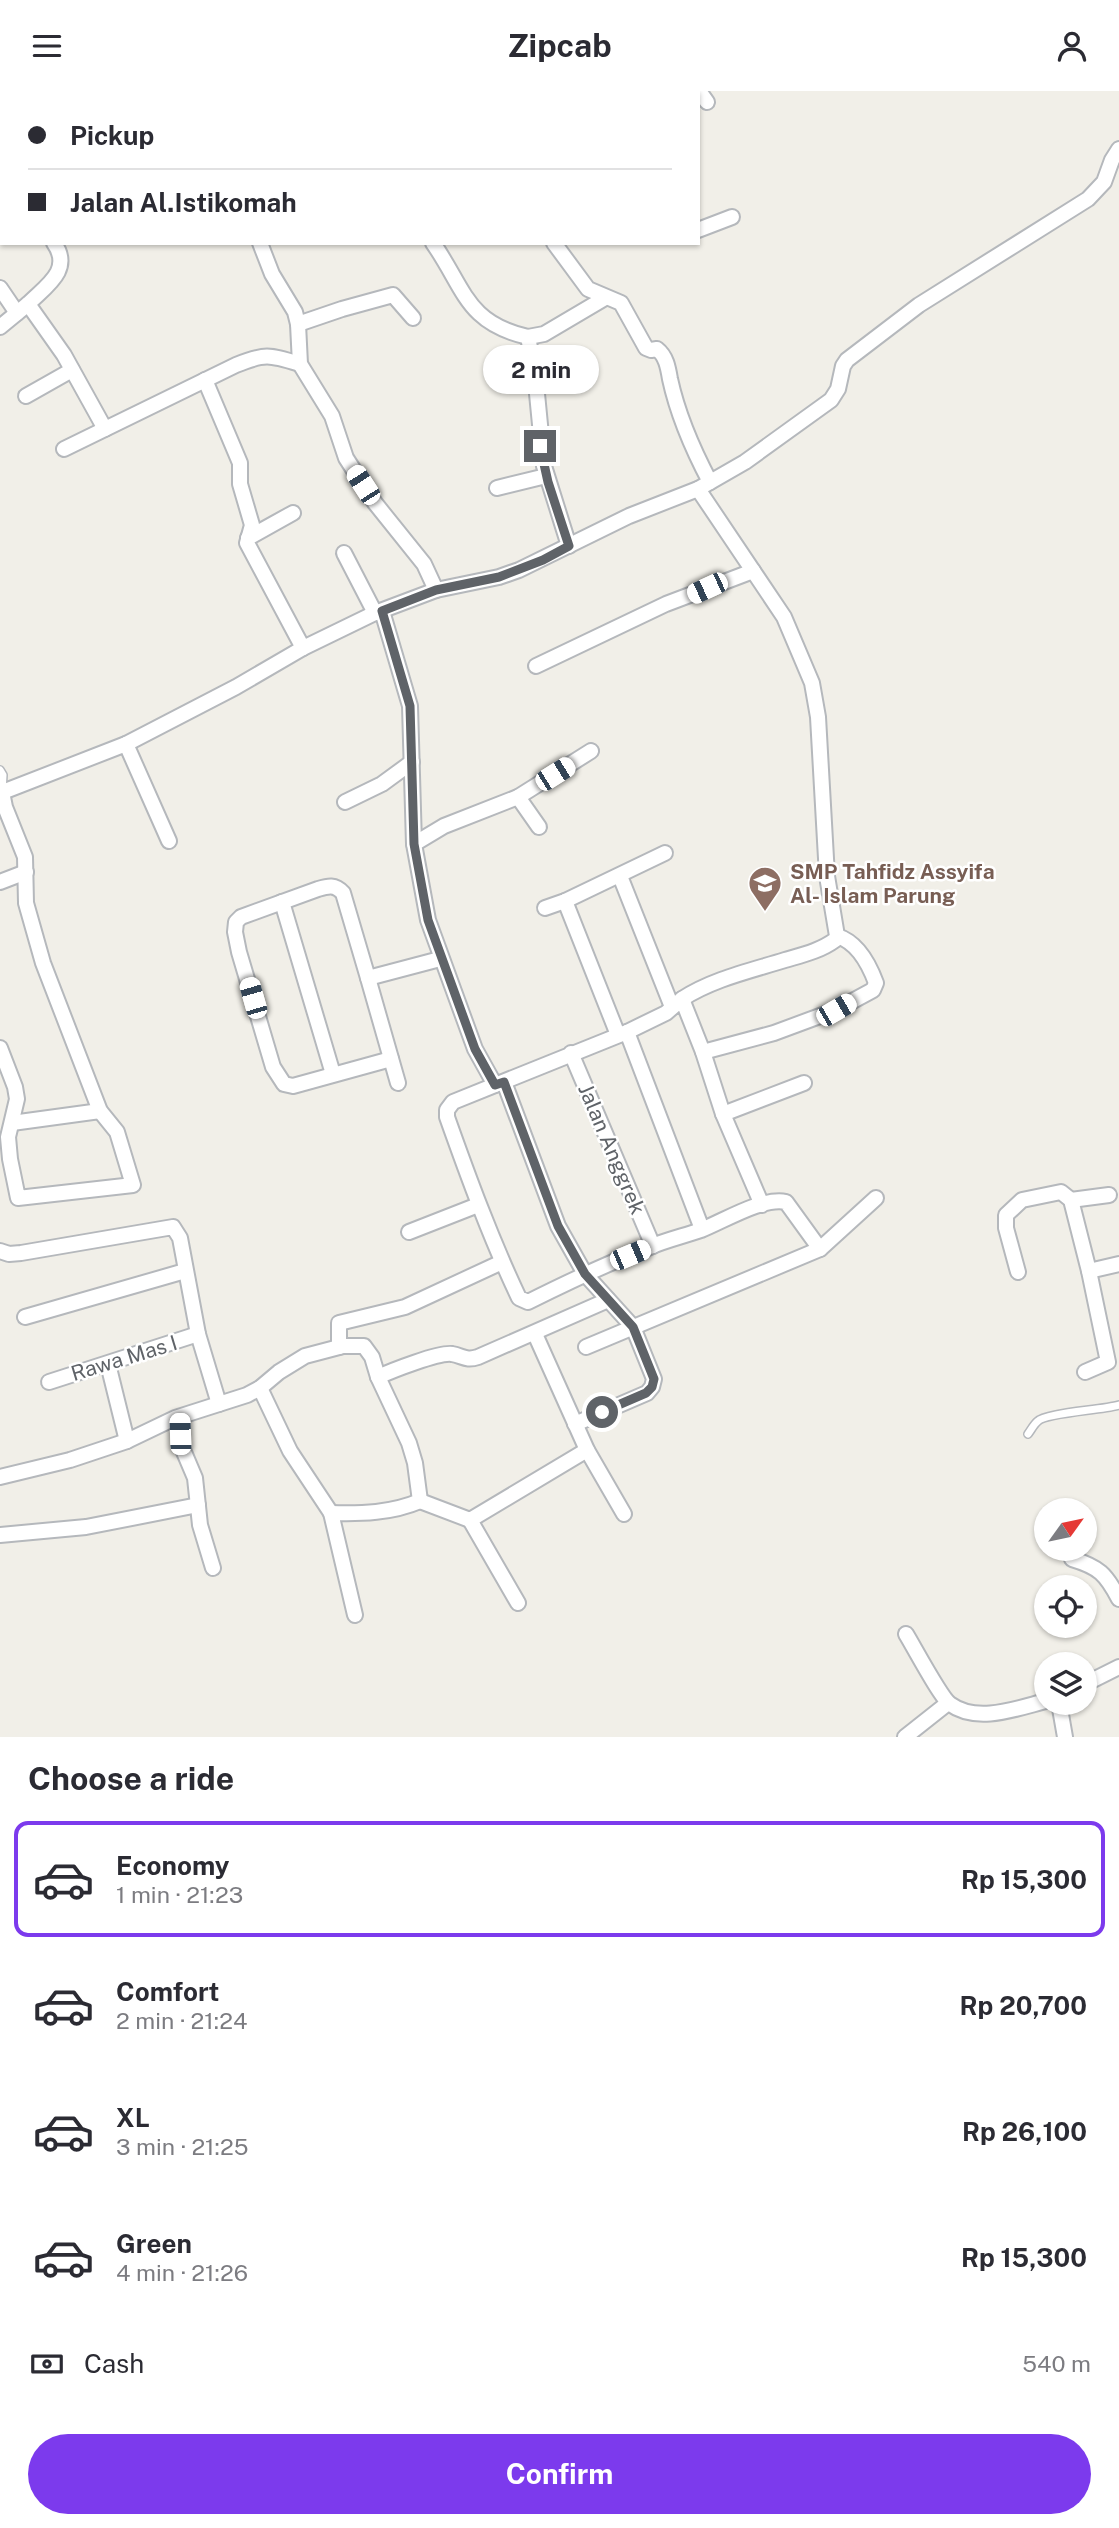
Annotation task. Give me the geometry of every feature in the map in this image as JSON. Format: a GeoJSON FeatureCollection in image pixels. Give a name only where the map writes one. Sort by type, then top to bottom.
{"type":"FeatureCollection","features":[{"type":"Feature","properties":{"kind":"street"},"geometry":{"type":"LineString","coordinates":[[0,1048],[17,1099],[8,1137],[18,1198],[133,1185],[117,1132],[100,1111],[64,1023],[29,922],[24,889],[25,857],[1,793],[126,744],[236,687],[303,648],[378,612],[436,590],[499,577],[543,560],[629,516],[704,486],[745,461],[831,400],[838,389],[845,361],[885,330],[919,305],[1088,199],[1104,182],[1119,149]]}},
{"type":"Feature","properties":{"kind":"street"},"geometry":{"type":"LineString","coordinates":[[700,229],[732,217]]}},
{"type":"Feature","properties":{"kind":"street"},"geometry":{"type":"LineString","coordinates":[[0,327],[23,309],[57,275],[61,267],[61,257],[55,245]]}},
{"type":"Feature","properties":{"kind":"street"},"geometry":{"type":"LineString","coordinates":[[261,245],[272,274],[295,312],[299,324],[300,364],[332,416],[352,467],[375,503],[424,564],[436,590]]}},
{"type":"Feature","properties":{"kind":"street"},"geometry":{"type":"LineString","coordinates":[[434,245],[468,303],[498,328],[528,337],[544,334],[605,298]]}},
{"type":"Feature","properties":{"kind":"street"},"geometry":{"type":"LineString","coordinates":[[555,245],[588,289],[621,303],[646,348],[657,349],[662,353],[680,420],[704,486],[753,571],[784,617],[812,683],[818,717],[827,876],[837,936],[818,950],[727,978],[694,992],[666,1013],[453,1102],[447,1110],[447,1117],[478,1205],[502,1262],[523,1302],[653,1245],[762,1205],[786,1202],[820,1248]]}},
{"type":"Feature","properties":{"kind":"street"},"geometry":{"type":"LineString","coordinates":[[0,288],[23,309],[72,370],[105,429]]}},
{"type":"Feature","properties":{"kind":"street"},"geometry":{"type":"LineString","coordinates":[[299,324],[393,295],[413,318]]}},
{"type":"Feature","properties":{"kind":"street"},"geometry":{"type":"LineString","coordinates":[[528,337],[535,373],[540,446],[546,476],[569,546]]}},
{"type":"Feature","properties":{"kind":"street"},"geometry":{"type":"LineString","coordinates":[[64,449],[259,356],[268,355],[300,364]]}},
{"type":"Feature","properties":{"kind":"street"},"geometry":{"type":"LineString","coordinates":[[26,396],[72,370]]}},
{"type":"Feature","properties":{"kind":"street"},"geometry":{"type":"LineString","coordinates":[[205,380],[240,463],[240,484],[252,526],[247,543],[303,648]]}},
{"type":"Feature","properties":{"kind":"street"},"geometry":{"type":"LineString","coordinates":[[497,488],[546,476]]}},
{"type":"Feature","properties":{"kind":"street"},"geometry":{"type":"LineString","coordinates":[[248,538],[293,513]]}},
{"type":"Feature","properties":{"kind":"street"},"geometry":{"type":"LineString","coordinates":[[344,553],[378,612],[410,706],[414,844],[428,920],[440,959],[475,1049],[500,1083],[558,1226],[585,1274],[633,1327],[654,1379],[652,1387],[646,1393],[575,1424]]}},
{"type":"Feature","properties":{"kind":"street"},"geometry":{"type":"LineString","coordinates":[[536,666],[667,604],[753,571]]}},
{"type":"Feature","properties":{"kind":"street"},"geometry":{"type":"LineString","coordinates":[[126,744],[169,841]]}},
{"type":"Feature","properties":{"kind":"street"},"geometry":{"type":"LineString","coordinates":[[414,844],[444,826],[518,797],[591,751]]}},
{"type":"Feature","properties":{"kind":"street"},"geometry":{"type":"LineString","coordinates":[[345,802],[382,784],[412,762]]}},
{"type":"Feature","properties":{"kind":"street"},"geometry":{"type":"LineString","coordinates":[[518,797],[540,827]]}},
{"type":"Feature","properties":{"kind":"street"},"geometry":{"type":"LineString","coordinates":[[545,908],[620,876],[665,853]]}},
{"type":"Feature","properties":{"kind":"street"},"geometry":{"type":"LineString","coordinates":[[0,882],[26,872]]}},
{"type":"Feature","properties":{"kind":"street"},"geometry":{"type":"LineString","coordinates":[[620,876],[677,1003],[703,1052],[723,1114],[762,1205]]}},
{"type":"Feature","properties":{"kind":"street"},"geometry":{"type":"LineString","coordinates":[[391,1059],[293,1086],[284,1084],[273,1067],[269,1054],[234,932],[236,922],[241,917],[329,886],[339,889],[343,893],[398,1083]]}},
{"type":"Feature","properties":{"kind":"street"},"geometry":{"type":"LineString","coordinates":[[565,901],[702,1229]]}},
{"type":"Feature","properties":{"kind":"street"},"geometry":{"type":"LineString","coordinates":[[282,902],[332,1074]]}},
{"type":"Feature","properties":{"kind":"street"},"geometry":{"type":"LineString","coordinates":[[703,1052],[774,1033],[836,1010],[873,990],[876,983],[873,975],[857,948],[848,939],[837,936]]}},
{"type":"Feature","properties":{"kind":"street"},"geometry":{"type":"LineString","coordinates":[[368,978],[440,959]]}},
{"type":"Feature","properties":{"kind":"street","name":"Jalan Anggrek"},"geometry":{"type":"LineString","coordinates":[[571,1053],[653,1245]]}},
{"type":"Feature","properties":{"kind":"street"},"geometry":{"type":"LineString","coordinates":[[723,1114],[804,1083]]}},
{"type":"Feature","properties":{"kind":"street"},"geometry":{"type":"LineString","coordinates":[[12,1123],[100,1111]]}},
{"type":"Feature","properties":{"kind":"street"},"geometry":{"type":"LineString","coordinates":[[1018,1272],[1006,1228],[1008,1211],[1022,1200],[1058,1191],[1071,1200],[1114,1360],[1085,1372]]}},
{"type":"Feature","properties":{"kind":"street"},"geometry":{"type":"LineString","coordinates":[[1071,1200],[1109,1195]]}},
{"type":"Feature","properties":{"kind":"street"},"geometry":{"type":"LineString","coordinates":[[586,1347],[820,1248],[876,1198]]}},
{"type":"Feature","properties":{"kind":"street"},"geometry":{"type":"LineString","coordinates":[[409,1232],[478,1205]]}},
{"type":"Feature","properties":{"kind":"street"},"geometry":{"type":"LineString","coordinates":[[0,1251],[9,1254],[21,1253],[173,1227],[180,1238],[198,1334],[219,1404]]}},
{"type":"Feature","properties":{"kind":"street"},"geometry":{"type":"LineString","coordinates":[[339,1347],[339,1323],[405,1307],[502,1262]]}},
{"type":"Feature","properties":{"kind":"street"},"geometry":{"type":"LineString","coordinates":[[1089,1271],[1119,1264]]}},
{"type":"Feature","properties":{"kind":"street"},"geometry":{"type":"LineString","coordinates":[[25,1317],[185,1271]]}},
{"type":"Feature","properties":{"kind":"street"},"geometry":{"type":"LineString","coordinates":[[378,1377],[451,1354],[468,1360],[535,1334],[608,1300]]}},
{"type":"Feature","properties":{"kind":"street","name":"Rawa Mas I"},"geometry":{"type":"LineString","coordinates":[[49,1382],[198,1334]]}},
{"type":"Feature","properties":{"kind":"street"},"geometry":{"type":"LineString","coordinates":[[535,1334],[587,1450],[624,1514]]}},
{"type":"Feature","properties":{"kind":"street"},"geometry":{"type":"LineString","coordinates":[[0,1477],[70,1460],[127,1441],[180,1417],[260,1388],[305,1356],[339,1347],[364,1346],[372,1357],[378,1377],[409,1443],[415,1463],[420,1501]]}},
{"type":"Feature","properties":{"kind":"street"},"geometry":{"type":"LineString","coordinates":[[108,1364],[127,1441]]}},
{"type":"Feature","properties":{"kind":"street"},"geometry":{"type":"LineString","coordinates":[[260,1388],[276,1426],[331,1513],[355,1615]]}},
{"type":"Feature","properties":{"kind":"street"},"geometry":{"type":"LineString","coordinates":[[180,1417],[181,1445],[195,1478],[201,1531],[214,1568]]}},
{"type":"Feature","properties":{"kind":"street"},"geometry":{"type":"LineString","coordinates":[[470,1520],[587,1450]]}},
{"type":"Feature","properties":{"kind":"street"},"geometry":{"type":"LineString","coordinates":[[331,1513],[396,1510],[420,1501],[470,1520],[518,1603]]}},
{"type":"Feature","properties":{"kind":"street"},"geometry":{"type":"LineString","coordinates":[[0,1535],[86,1527],[198,1505]]}},
{"type":"Feature","properties":{"kind":"street"},"geometry":{"type":"LineString","coordinates":[[1078,1561],[1094,1566],[1104,1575],[1119,1599]]}},
{"type":"Feature","properties":{"kind":"street"},"geometry":{"type":"LineString","coordinates":[[906,1634],[948,1703],[971,1711],[997,1713],[1034,1704]]}},
{"type":"Feature","properties":{"kind":"street"},"geometry":{"type":"LineString","coordinates":[[1097,1678],[1119,1667]]}},
{"type":"Feature","properties":{"kind":"street"},"geometry":{"type":"LineString","coordinates":[[905,1737],[948,1703]]}},
{"type":"Feature","properties":{"kind":"street"},"geometry":{"type":"LineString","coordinates":[[1061,1715],[1065,1737]]}},
{"type":"Feature","properties":{"kind":"lane"},"geometry":{"type":"LineString","coordinates":[[0,770],[3,775],[1,793]]}},
{"type":"Feature","properties":{"kind":"lane"},"geometry":{"type":"LineString","coordinates":[[1028,1434],[1038,1420],[1049,1414],[1086,1412],[1119,1405]]}},
{"type":"Feature","properties":{"kind":"place","name":"SMP Tahfidz Assyifa Al- Islam Parung"},"geometry":{"type":"Point","coordinates":[765,913]}},
{"type":"Feature","properties":{"kind":"route"},"geometry":{"type":"LineString","coordinates":[[540,446],[548,482],[569,546],[543,560],[499,577],[436,590],[382,611],[410,706],[414,844],[428,920],[440,959],[475,1049],[495,1085],[504,1082],[558,1226],[573,1256],[585,1274],[633,1327],[654,1379],[652,1387],[646,1393],[602,1412]]}}]}
